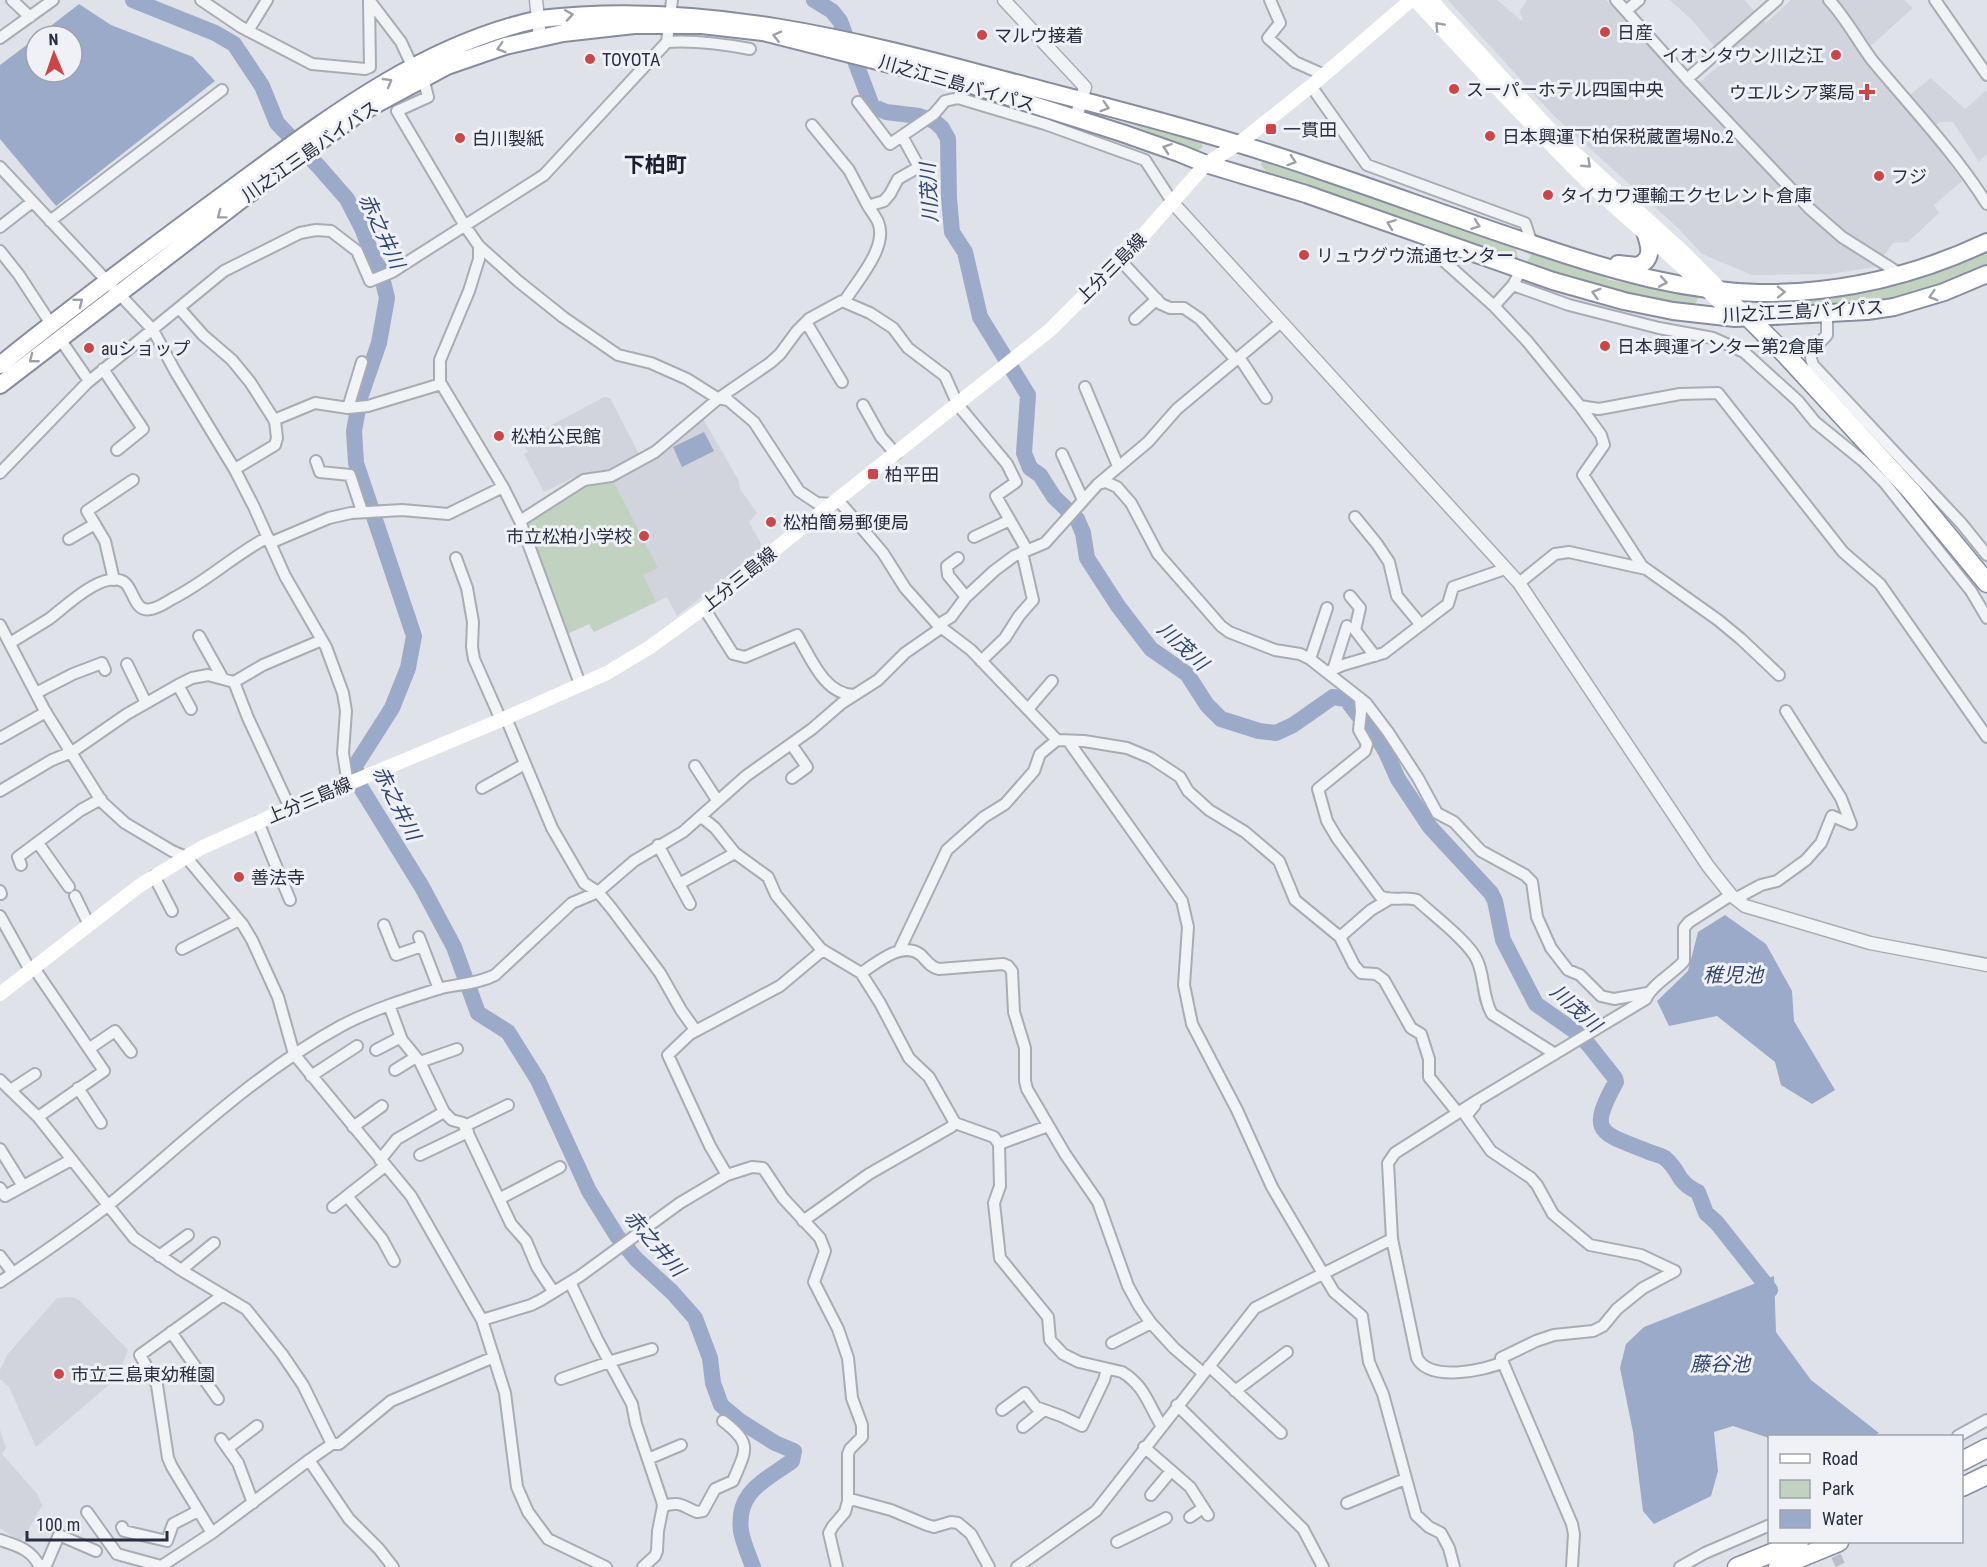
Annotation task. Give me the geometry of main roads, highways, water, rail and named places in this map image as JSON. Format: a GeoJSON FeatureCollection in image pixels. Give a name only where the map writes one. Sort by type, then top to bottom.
{"type":"FeatureCollection","features":[{"type":"Feature","properties":{"kind":"highway","name":"川之江三島バイパス"},"geometry":{"type":"LineString","coordinates":[[418,73],[450,48],[537,20],[623,8],[670,11],[732,27],[832,41],[1081,100],[1238,144],[1532,244],[1644,279],[1715,290],[1757,293],[1826,289],[1903,275],[1987,242]]}},
{"type":"Feature","properties":{"kind":"highway","name":"川之江三島バイパス"},"geometry":{"type":"LineString","coordinates":[[0,365],[106,281],[308,141],[349,105],[418,73],[447,66],[480,54],[540,38],[602,28],[670,11]]}},
{"type":"Feature","properties":{"kind":"highway","name":"川之江三島バイパス"},"geometry":{"type":"LineString","coordinates":[[867,51],[963,91],[1076,118],[1179,153],[1206,165],[1306,194],[1452,246],[1517,278],[1552,281],[1624,301],[1673,311],[1742,318],[1867,312],[1894,307],[1944,292],[1987,274]]}},
{"type":"Feature","properties":{"kind":"highway","name":"川之江三島バイパス"},"geometry":{"type":"LineString","coordinates":[[0,385],[119,293],[278,163]]}},
{"type":"Feature","properties":{"kind":"highway"},"geometry":{"type":"LineString","coordinates":[[1532,244],[1637,266],[1643,264],[1650,254],[1645,232]]}},
{"type":"Feature","properties":{"kind":"highway"},"geometry":{"type":"LineString","coordinates":[[1742,318],[1785,354],[1912,492],[1987,584]]}},
{"type":"Feature","properties":{"kind":"highway"},"geometry":{"type":"LineString","coordinates":[[1963,1460],[1987,1448]]}},
{"type":"Feature","properties":{"kind":"highway"},"geometry":{"type":"LineString","coordinates":[[1963,1471],[1987,1459]]}},
{"type":"Feature","properties":{"kind":"highway"},"geometry":{"type":"LineString","coordinates":[[1963,1488],[1987,1475]]}},
{"type":"Feature","properties":{"kind":"highway"},"geometry":{"type":"LineString","coordinates":[[1963,1489],[1987,1481]]}},
{"type":"Feature","properties":{"kind":"highway"},"geometry":{"type":"LineString","coordinates":[[1737,1567],[1797,1543]]}},
{"type":"Feature","properties":{"kind":"highway"},"geometry":{"type":"LineString","coordinates":[[1778,1567],[1837,1543]]}},
{"type":"Feature","properties":{"kind":"main road","name":"上分三島線"},"geometry":{"type":"LineString","coordinates":[[0,994],[154,876],[186,856],[222,837],[504,719],[580,684],[628,661],[704,608],[1050,330],[1120,260],[1206,165],[1238,144],[1311,86],[1322,74],[1411,0]]}},
{"type":"Feature","properties":{"kind":"main road"},"geometry":{"type":"LineString","coordinates":[[1415,0],[1590,183],[1715,290]]}},
{"type":"Feature","properties":{"kind":"main road"},"geometry":{"type":"LineString","coordinates":[[1431,0],[1554,134],[1742,318]]}},
{"type":"Feature","properties":{"kind":"water"},"geometry":{"type":"Polygon","coordinates":[[[79,4],[111,25],[193,57],[215,81],[56,206],[0,139],[0,65],[24,47],[24,84],[84,84],[84,24],[53,24],[79,4]]]}},
{"type":"Feature","properties":{"kind":"water"},"geometry":{"type":"Polygon","coordinates":[[[704,432],[714,451],[682,467],[673,447],[704,432]]]}},
{"type":"Feature","properties":{"kind":"water","name":"稚児池"},"geometry":{"type":"Polygon","coordinates":[[[1725,915],[1766,944],[1792,991],[1794,1021],[1835,1090],[1812,1104],[1781,1085],[1775,1062],[1717,1016],[1669,1026],[1657,1001],[1688,971],[1698,932],[1725,915]]]}},
{"type":"Feature","properties":{"kind":"water","name":"藤谷池"},"geometry":{"type":"Polygon","coordinates":[[[1774,1276],[1776,1332],[1811,1380],[1879,1433],[1875,1435],[1768,1435],[1768,1438],[1733,1426],[1714,1432],[1718,1471],[1711,1496],[1654,1524],[1643,1511],[1633,1432],[1620,1368],[1626,1344],[1644,1327],[1774,1276]]]}},
{"type":"Feature","properties":{"kind":"waterway","name":"赤之井川"},"geometry":{"type":"LineString","coordinates":[[133,0],[215,33],[234,44],[262,86],[277,123],[347,199],[380,269],[387,298],[379,343],[360,398],[354,431],[356,463],[414,636],[408,668],[392,708],[355,766],[361,788],[422,887],[454,947],[478,1013],[508,1032],[538,1080],[589,1191],[617,1236],[636,1259],[672,1292],[695,1318],[710,1358],[713,1383],[721,1405],[740,1421],[775,1443],[794,1451],[792,1461],[754,1488],[743,1506],[741,1531],[753,1567]]}},
{"type":"Feature","properties":{"kind":"waterway","name":"川茂川"},"geometry":{"type":"LineString","coordinates":[[814,0],[832,11],[840,21],[872,106],[886,112],[919,116],[934,121],[942,128],[948,139],[952,232],[965,252],[980,317],[1028,395],[1024,453],[1030,468],[1040,475],[1054,497],[1077,519],[1083,533],[1087,558],[1118,606],[1151,649],[1187,674],[1207,705],[1221,719],[1259,731],[1276,733],[1293,725],[1333,697],[1346,699],[1358,715],[1364,718],[1385,750],[1398,779],[1430,827],[1491,893],[1495,901],[1503,940],[1536,1004],[1576,1032],[1615,1078],[1616,1082],[1602,1112],[1603,1129],[1619,1140],[1666,1159],[1682,1181],[1698,1192],[1706,1213],[1717,1223],[1770,1290]]}},
{"type":"Feature","properties":{"kind":"tunnel"},"geometry":{"type":"LineString","coordinates":[[1830,1543],[1841,1567]]}},
{"type":"Feature","properties":{"kind":"place","name":"日産"},"geometry":{"type":"Point","coordinates":[1605,32]}},
{"type":"Feature","properties":{"kind":"place","name":"マルウ接着"},"geometry":{"type":"Point","coordinates":[982,35]}},
{"type":"Feature","properties":{"kind":"place","name":"イオンタウン川之江"},"geometry":{"type":"Point","coordinates":[1836,55]}},
{"type":"Feature","properties":{"kind":"place","name":"TOYOTA"},"geometry":{"type":"Point","coordinates":[590,59]}},
{"type":"Feature","properties":{"kind":"place","name":"スーパーホテル四国中央"},"geometry":{"type":"Point","coordinates":[1454,89]}},
{"type":"Feature","properties":{"kind":"place","name":"ウエルシア薬局"},"geometry":{"type":"Point","coordinates":[1867,92]}},
{"type":"Feature","properties":{"kind":"place","name":"一貫田"},"geometry":{"type":"Point","coordinates":[1271,129]}},
{"type":"Feature","properties":{"kind":"place","name":"日本興運下柏保税蔵置場No.2"},"geometry":{"type":"Point","coordinates":[1490,136]}},
{"type":"Feature","properties":{"kind":"place","name":"白川製紙"},"geometry":{"type":"Point","coordinates":[460,138]}},
{"type":"Feature","properties":{"kind":"place","name":"フジ"},"geometry":{"type":"Point","coordinates":[1879,176]}},
{"type":"Feature","properties":{"kind":"place","name":"タイカワ運輸エクセレント倉庫"},"geometry":{"type":"Point","coordinates":[1548,195]}},
{"type":"Feature","properties":{"kind":"place","name":"リュウグウ流通センター"},"geometry":{"type":"Point","coordinates":[1304,255]}},
{"type":"Feature","properties":{"kind":"place","name":"日本興運インター第2倉庫"},"geometry":{"type":"Point","coordinates":[1605,346]}},
{"type":"Feature","properties":{"kind":"place","name":"auショップ"},"geometry":{"type":"Point","coordinates":[89,348]}},
{"type":"Feature","properties":{"kind":"place","name":"松柏公民館"},"geometry":{"type":"Point","coordinates":[499,436]}},
{"type":"Feature","properties":{"kind":"place","name":"柏平田"},"geometry":{"type":"Point","coordinates":[873,474]}},
{"type":"Feature","properties":{"kind":"place","name":"松柏簡易郵便局"},"geometry":{"type":"Point","coordinates":[771,522]}},
{"type":"Feature","properties":{"kind":"place","name":"市立松柏小学校"},"geometry":{"type":"Point","coordinates":[644,536]}},
{"type":"Feature","properties":{"kind":"place","name":"善法寺"},"geometry":{"type":"Point","coordinates":[239,877]}},
{"type":"Feature","properties":{"kind":"place","name":"市立三島東幼稚園"},"geometry":{"type":"Point","coordinates":[59,1374]}},
{"type":"Feature","properties":{"kind":"district","name":"下柏町"},"geometry":{"type":"Point","coordinates":[655,165]}}]}
